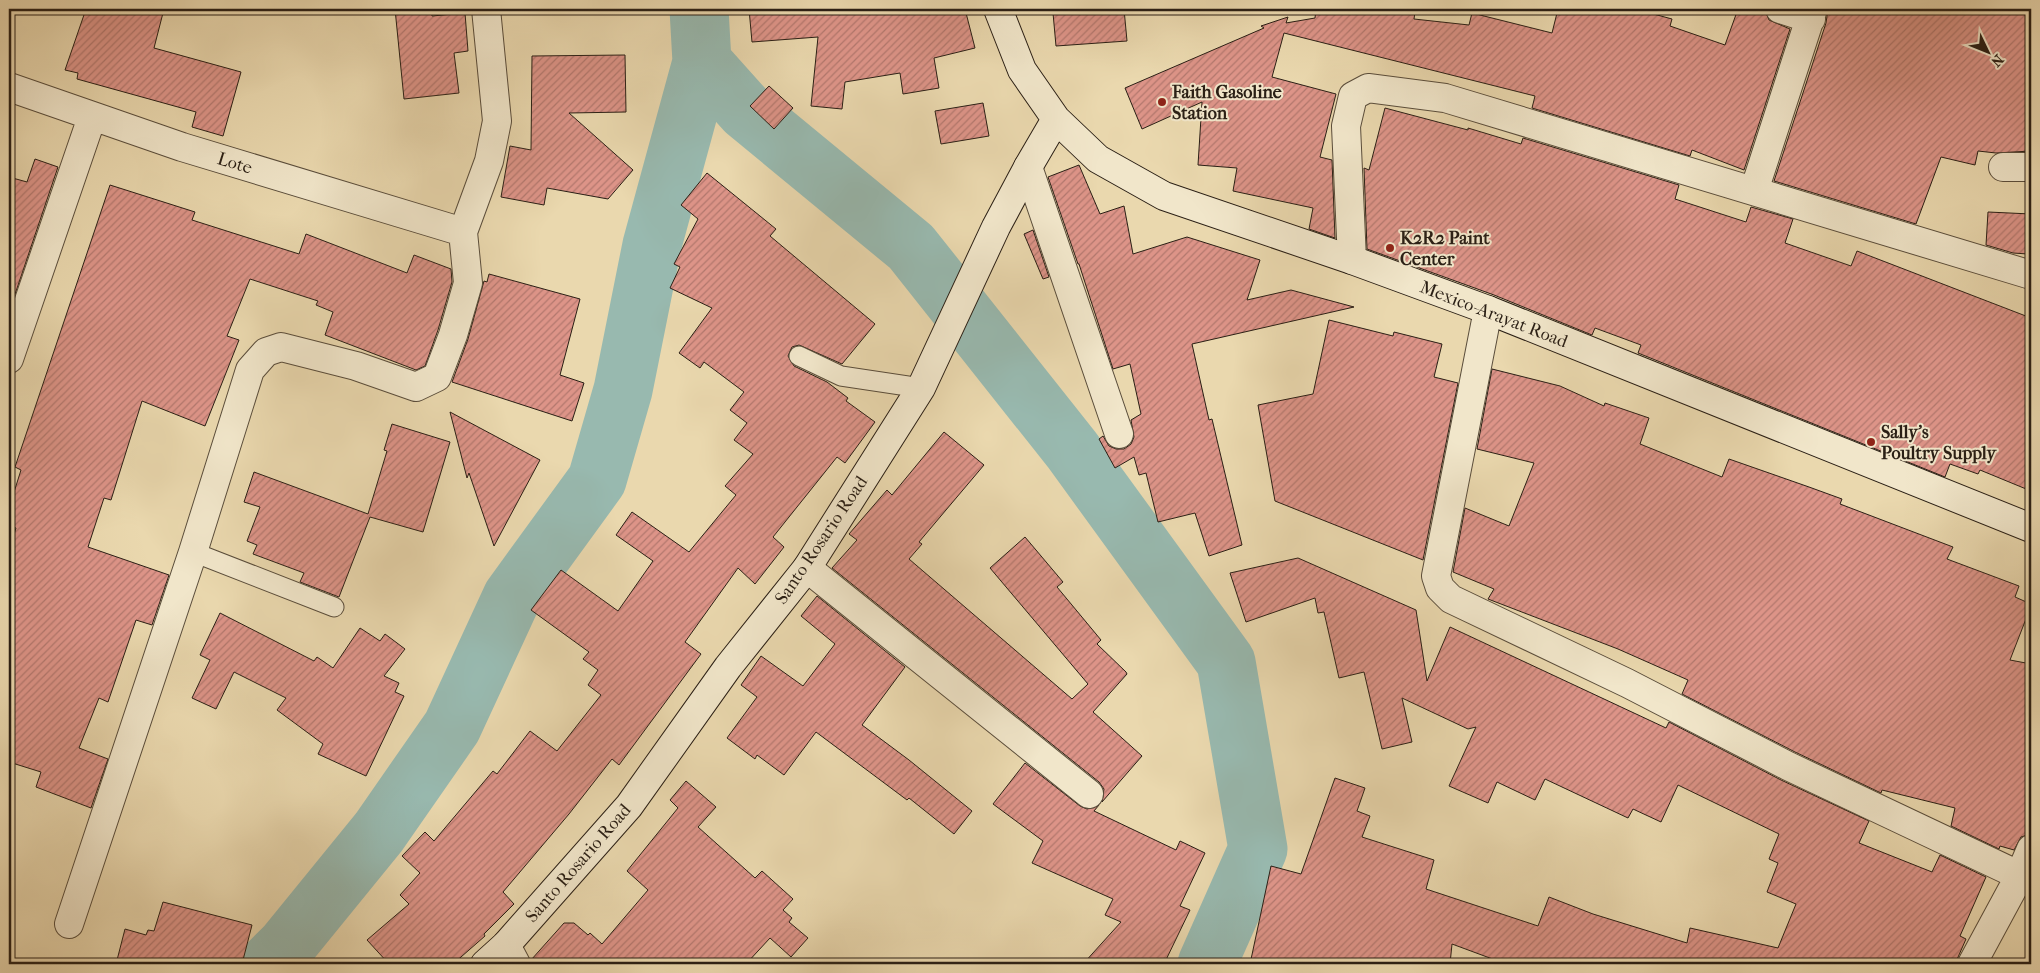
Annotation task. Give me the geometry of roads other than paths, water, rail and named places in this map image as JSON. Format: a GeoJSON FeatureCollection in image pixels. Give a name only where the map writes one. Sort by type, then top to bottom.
{"type":"FeatureCollection","features":[{"type":"Feature","properties":{"kind":"street"},"geometry":{"type":"LineString","coordinates":[[69,924],[193,552],[250,370],[266,352],[281,347],[356,366],[416,387],[437,377],[453,335],[468,283],[463,232],[488,161],[497,121],[486,9]]}},
{"type":"Feature","properties":{"kind":"street","name":"Mexico-Arayat Road"},"geometry":{"type":"LineString","coordinates":[[998,9],[1022,70],[1056,119],[1098,159],[1164,196],[1352,260],[1488,310],[2031,528]]}},
{"type":"Feature","properties":{"kind":"street"},"geometry":{"type":"LineString","coordinates":[[1754,191],[1812,14],[1780,9]]}},
{"type":"Feature","properties":{"kind":"street","name":"Lote"},"geometry":{"type":"LineString","coordinates":[[9,87],[182,147],[463,232]]}},
{"type":"Feature","properties":{"kind":"street"},"geometry":{"type":"LineString","coordinates":[[1352,260],[1346,126],[1353,96],[1368,88],[1445,98],[2031,276]]}},
{"type":"Feature","properties":{"kind":"street"},"geometry":{"type":"LineString","coordinates":[[9,360],[92,117]]}},
{"type":"Feature","properties":{"kind":"street","name":"Santo Rosario Road"},"geometry":{"type":"LineString","coordinates":[[485,964],[511,955],[629,806],[728,667],[807,568],[921,388],[996,228],[1056,119]]}},
{"type":"Feature","properties":{"kind":"street"},"geometry":{"type":"LineString","coordinates":[[1028,167],[1119,434]]}},
{"type":"Feature","properties":{"kind":"street"},"geometry":{"type":"LineString","coordinates":[[2003,167],[2031,167]]}},
{"type":"Feature","properties":{"kind":"street"},"geometry":{"type":"LineString","coordinates":[[1488,310],[1436,576],[1440,588],[1451,599],[1507,627],[1627,683],[1788,766],[2025,879]]}},
{"type":"Feature","properties":{"kind":"street"},"geometry":{"type":"LineString","coordinates":[[807,568],[1089,794]]}},
{"type":"Feature","properties":{"kind":"street"},"geometry":{"type":"LineString","coordinates":[[1972,964],[2025,879],[2031,849]]}},
{"type":"Feature","properties":{"kind":"lane"},"geometry":{"type":"LineString","coordinates":[[799,356],[841,376],[921,388]]}},
{"type":"Feature","properties":{"kind":"lane"},"geometry":{"type":"LineString","coordinates":[[193,552],[334,607]]}},
{"type":"Feature","properties":{"kind":"waterway"},"geometry":{"type":"LineString","coordinates":[[268,964],[287,945],[379,832],[452,727],[512,597],[597,480],[623,390],[652,245],[702,62],[699,9]]}},
{"type":"Feature","properties":{"kind":"waterway"},"geometry":{"type":"LineString","coordinates":[[702,62],[746,111],[911,247],[1072,450],[1226,662],[1258,849],[1207,964]]}},
{"type":"Feature","properties":{"kind":"place","name":"Faith Gasoline Station"},"geometry":{"type":"Point","coordinates":[1162,102]}},
{"type":"Feature","properties":{"kind":"place","name":"K2R2 Paint Center"},"geometry":{"type":"Point","coordinates":[1390,248]}},
{"type":"Feature","properties":{"kind":"place","name":"Sally's Poultry Supply"},"geometry":{"type":"Point","coordinates":[1871,442]}}]}
